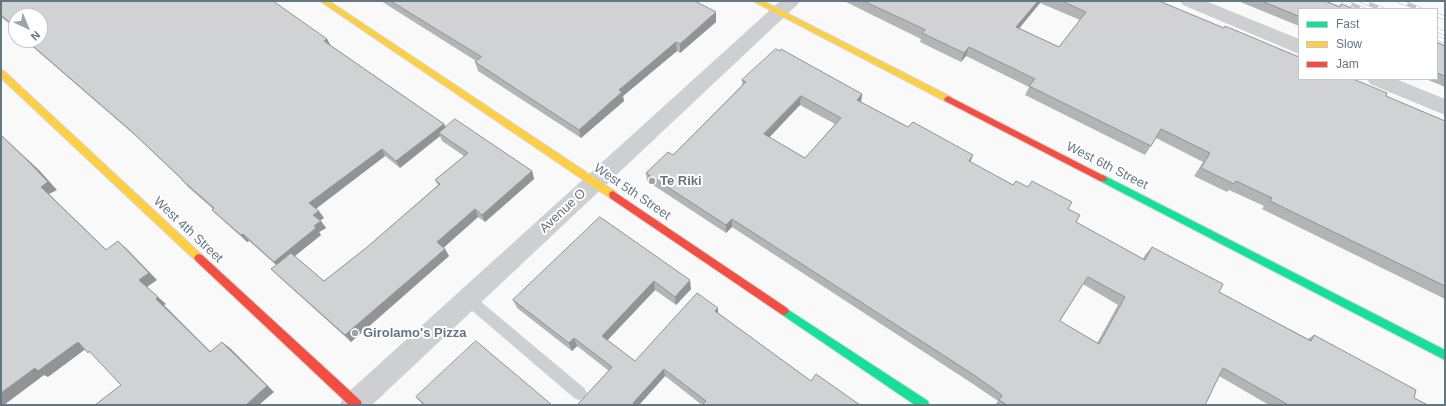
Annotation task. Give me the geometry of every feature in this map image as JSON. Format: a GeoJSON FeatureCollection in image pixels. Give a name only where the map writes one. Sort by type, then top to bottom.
{"type":"FeatureCollection","features":[{"type":"Feature","properties":{"kind":"street","name":"West 5th Street"},"geometry":{"type":"LineString","coordinates":[[324,1],[924,405]]}},
{"type":"Feature","properties":{"kind":"street","name":"West 6th Street"},"geometry":{"type":"LineString","coordinates":[[757,1],[784,7],[1445,355]]}},
{"type":"Feature","properties":{"kind":"street"},"geometry":{"type":"LineString","coordinates":[[1189,1],[1298,47]]}},
{"type":"Feature","properties":{"kind":"street","name":"Avenue O"},"geometry":{"type":"LineString","coordinates":[[355,404],[784,7]]}},
{"type":"Feature","properties":{"kind":"street","name":"West 4th Street"},"geometry":{"type":"LineString","coordinates":[[1,73],[355,404]]}},
{"type":"Feature","properties":{"kind":"street"},"geometry":{"type":"LineString","coordinates":[[1379,80],[1445,107]]}},
{"type":"Feature","properties":{"kind":"lane"},"geometry":{"type":"LineString","coordinates":[[468,299],[579,392]]}},
{"type":"Feature","properties":{"kind":"building"},"geometry":{"type":"Polygon","coordinates":[[[1,1],[273,1],[327,39],[324,41],[444,124],[396,161],[382,149],[309,203],[319,211],[313,215],[321,221],[314,226],[316,228],[274,262],[243,234],[241,235],[212,210],[214,208],[182,180],[131,131],[35,48],[48,48],[48,8],[8,8],[8,21],[1,15],[1,1]]]}},
{"type":"Feature","properties":{"kind":"building"},"geometry":{"type":"Polygon","coordinates":[[[391,1],[695,1],[716,12],[680,44],[676,42],[619,90],[622,92],[579,130],[475,62],[481,57],[391,1]]]}},
{"type":"Feature","properties":{"kind":"building"},"geometry":{"type":"Polygon","coordinates":[[[864,1],[1038,1],[1016,27],[1059,47],[1086,12],[1062,1],[1159,1],[1224,28],[1225,26],[1298,57],[1298,80],[1355,80],[1387,93],[1386,96],[1445,121],[1445,286],[1270,201],[1272,198],[1236,181],[1234,184],[1201,168],[1210,153],[1161,129],[1151,146],[1029,86],[1035,79],[969,47],[964,53],[922,33],[925,30],[864,1]]]}},
{"type":"Feature","properties":{"kind":"building"},"geometry":{"type":"Polygon","coordinates":[[[1262,1],[1325,1],[1340,7],[1341,4],[1351,8],[1298,8],[1298,16],[1262,1]]]}},
{"type":"Feature","properties":{"kind":"building"},"geometry":{"type":"Polygon","coordinates":[[[1438,42],[1445,46],[1445,76],[1438,73],[1438,42]]]}},
{"type":"Feature","properties":{"kind":"building"},"geometry":{"type":"Polygon","coordinates":[[[776,49],[780,51],[781,49],[862,94],[857,100],[908,127],[913,122],[973,155],[969,161],[1013,185],[1016,181],[1028,187],[1032,181],[1072,202],[1068,209],[1080,215],[1076,222],[1145,260],[1152,247],[1223,284],[1219,292],[1311,341],[1314,335],[1416,390],[1414,398],[1428,405],[1287,405],[1223,368],[1205,405],[1007,405],[999,400],[1002,395],[974,375],[732,219],[726,225],[646,173],[668,152],[673,155],[746,82],[742,80],[776,49]],[[801,96],[764,134],[805,158],[841,118],[801,96]],[[1088,277],[1060,321],[1099,344],[1125,297],[1088,277]]]}},
{"type":"Feature","properties":{"kind":"building"},"geometry":{"type":"Polygon","coordinates":[[[455,119],[532,171],[482,215],[475,209],[437,242],[445,249],[345,335],[271,269],[291,253],[324,281],[366,248],[440,184],[435,180],[468,153],[439,133],[455,119]]]}},
{"type":"Feature","properties":{"kind":"building"},"geometry":{"type":"Polygon","coordinates":[[[1,135],[48,182],[41,187],[106,250],[118,241],[149,273],[139,280],[158,297],[156,299],[210,352],[222,342],[267,386],[246,405],[95,405],[121,385],[89,351],[88,353],[78,342],[38,371],[35,368],[1,393],[1,135]]]}},
{"type":"Feature","properties":{"kind":"building"},"geometry":{"type":"Polygon","coordinates":[[[600,217],[690,280],[675,297],[654,281],[602,336],[635,361],[697,293],[718,308],[715,311],[811,381],[816,374],[860,405],[702,405],[706,401],[664,369],[633,403],[636,405],[577,405],[612,367],[574,338],[569,343],[513,300],[600,217]]]}},
{"type":"Feature","properties":{"kind":"building"},"geometry":{"type":"Polygon","coordinates":[[[476,341],[552,405],[425,405],[416,397],[476,341]]]}},
{"type":"Feature","properties":{"kind":"railway"},"geometry":{"type":"LineString","coordinates":[[1343,1],[1360,8]]}},
{"type":"Feature","properties":{"kind":"railway"},"geometry":{"type":"LineString","coordinates":[[1361,1],[1379,8]]}},
{"type":"Feature","properties":{"kind":"railway"},"geometry":{"type":"LineString","coordinates":[[1399,1],[1417,8]]}},
{"type":"Feature","properties":{"kind":"railway"},"geometry":{"type":"LineString","coordinates":[[1438,15],[1445,18]]}},
{"type":"Feature","properties":{"kind":"railway"},"geometry":{"type":"LineString","coordinates":[[1438,30],[1445,33]]}},
{"type":"Feature","properties":{"kind":"railway"},"geometry":{"type":"LineString","coordinates":[[1438,38],[1445,41]]}},
{"type":"Feature","properties":{"kind":"traffic: fast"},"geometry":{"type":"LineString","coordinates":[[1103,179],[1445,355]]}},
{"type":"Feature","properties":{"kind":"traffic: fast"},"geometry":{"type":"LineString","coordinates":[[784,311],[924,405]]}},
{"type":"Feature","properties":{"kind":"traffic: slow"},"geometry":{"type":"LineString","coordinates":[[324,1],[613,195]]}},
{"type":"Feature","properties":{"kind":"traffic: slow"},"geometry":{"type":"LineString","coordinates":[[757,1],[948,99]]}},
{"type":"Feature","properties":{"kind":"traffic: slow"},"geometry":{"type":"LineString","coordinates":[[1,73],[199,258]]}},
{"type":"Feature","properties":{"kind":"traffic: jam"},"geometry":{"type":"LineString","coordinates":[[948,99],[1103,179]]}},
{"type":"Feature","properties":{"kind":"traffic: jam"},"geometry":{"type":"LineString","coordinates":[[613,195],[784,311]]}},
{"type":"Feature","properties":{"kind":"traffic: jam"},"geometry":{"type":"LineString","coordinates":[[199,258],[357,405]]}},
{"type":"Feature","properties":{"kind":"place","name":"Te Riki"},"geometry":{"type":"Point","coordinates":[652,181]}},
{"type":"Feature","properties":{"kind":"place","name":"Girolamo's Pizza"},"geometry":{"type":"Point","coordinates":[355,333]}}]}
